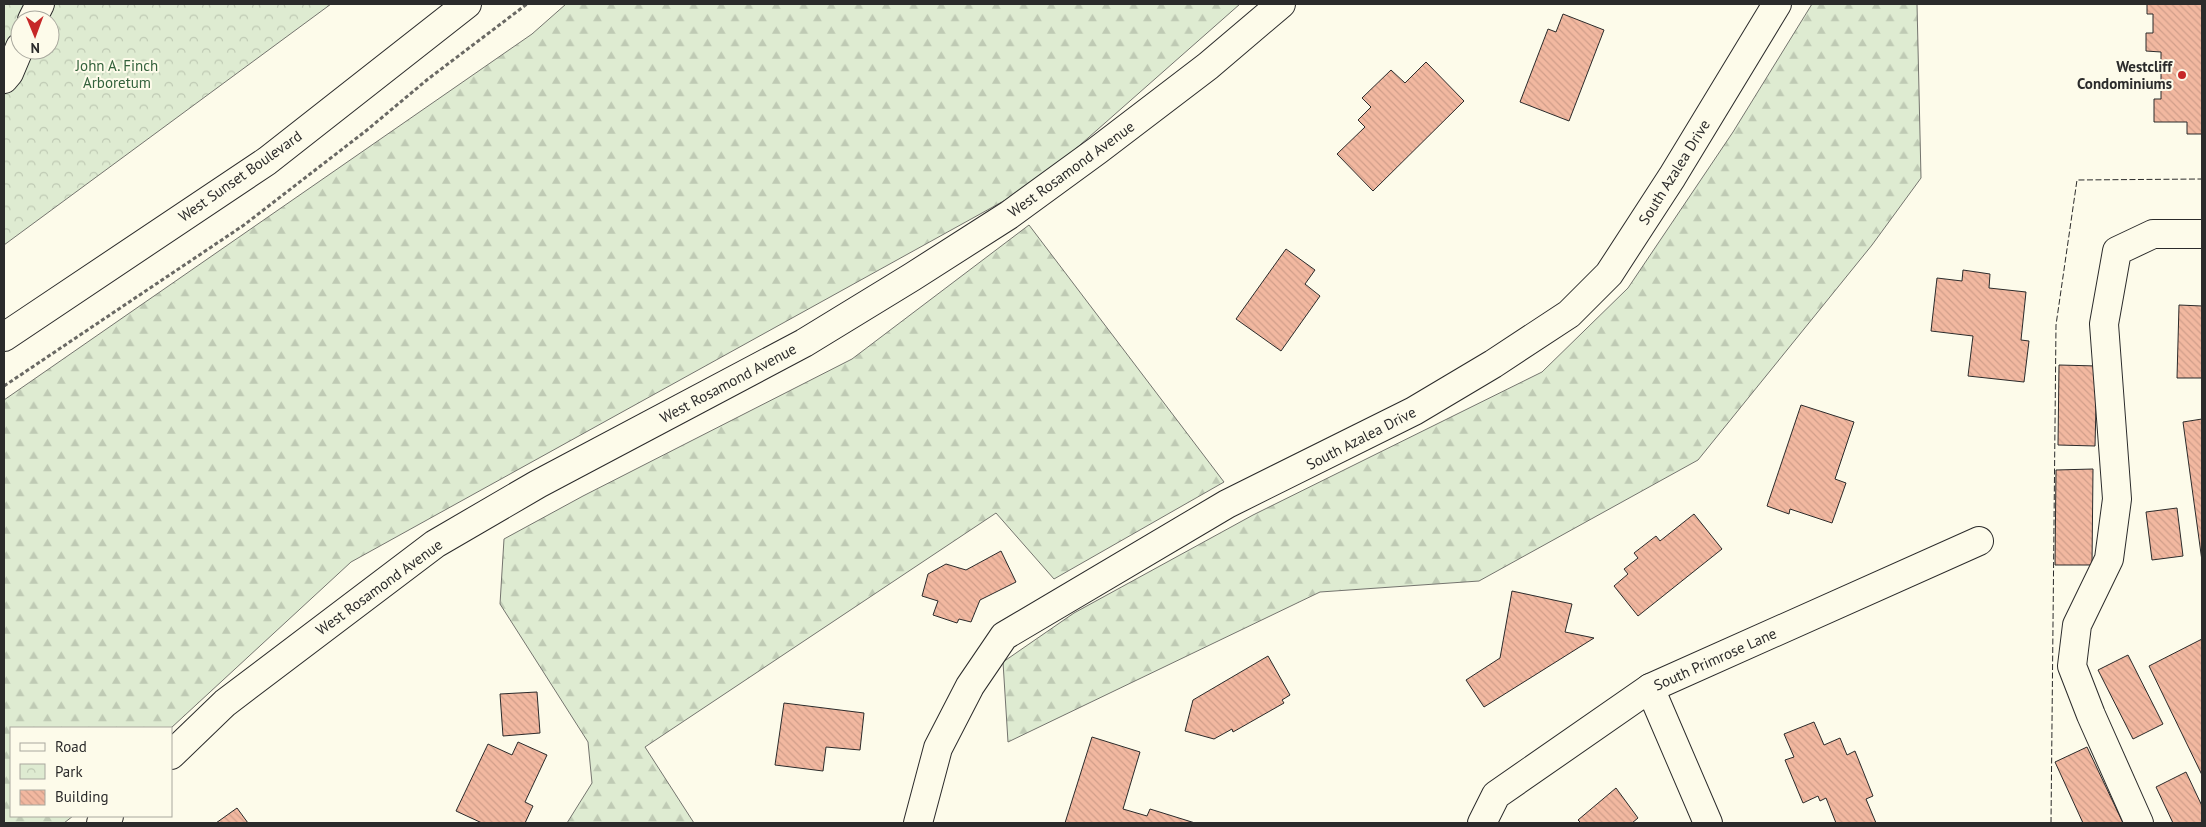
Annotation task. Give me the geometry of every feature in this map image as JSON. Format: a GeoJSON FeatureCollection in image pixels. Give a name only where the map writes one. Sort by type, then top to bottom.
{"type":"FeatureCollection","features":[{"type":"Feature","properties":{"kind":"street","name":"West Sunset Boulevard"},"geometry":{"type":"LineString","coordinates":[[4,337],[267,161],[467,4]]}},
{"type":"Feature","properties":{"kind":"street","name":"West Rosamond Avenue"},"geometry":{"type":"LineString","coordinates":[[172,754],[225,703],[436,544],[538,484],[804,342],[912,277],[1008,215],[1098,150],[1208,66],[1282,4]]}},
{"type":"Feature","properties":{"kind":"street","name":"South Azalea Drive"},"geometry":{"type":"LineString","coordinates":[[918,823],[938,748],[970,686],[1004,636],[1227,504],[1414,411],[1493,364],[1569,314],[1609,274],[1672,177],[1777,4]]}},
{"type":"Feature","properties":{"kind":"street"},"geometry":{"type":"LineString","coordinates":[[4,79],[14,60]]}},
{"type":"Feature","properties":{"kind":"street"},"geometry":{"type":"LineString","coordinates":[[2139,823],[2091,715],[2072,666],[2076,625],[2109,559],[2118,499],[2104,324],[2117,251],[2153,234],[2202,234]]}},
{"type":"Feature","properties":{"kind":"street","name":"South Primrose Lane"},"geometry":{"type":"LineString","coordinates":[[1482,823],[1496,795],[1650,688],[1979,542]]}},
{"type":"Feature","properties":{"kind":"street"},"geometry":{"type":"LineString","coordinates":[[1650,688],[1708,823]]}},
{"type":"Feature","properties":{"kind":"green space","name":"John A. Finch Arboretum"},"geometry":{"type":"Polygon","coordinates":[[[4,4],[331,4],[4,245],[4,4]]]}},
{"type":"Feature","properties":{"kind":"green space"},"geometry":{"type":"Polygon","coordinates":[[[566,4],[1240,4],[1038,182],[351,562],[172,727],[10,727],[10,817],[72,817],[64,823],[4,823],[4,400],[532,34],[566,4]]]}},
{"type":"Feature","properties":{"kind":"green space"},"geometry":{"type":"Polygon","coordinates":[[[1812,4],[1917,4],[1921,178],[1872,245],[1698,460],[1479,581],[1320,592],[1008,742],[1003,662],[1074,613],[1253,515],[1542,372],[1628,288],[1733,132],[1812,4]]]}},
{"type":"Feature","properties":{"kind":"green space"},"geometry":{"type":"Polygon","coordinates":[[[1029,225],[1224,482],[1054,579],[996,513],[645,747],[694,823],[567,823],[592,783],[588,742],[500,604],[504,539],[583,496],[852,359],[1029,225]]]}},
{"type":"Feature","properties":{"kind":"building","name":"Westcliff Condominiums"},"geometry":{"type":"Polygon","coordinates":[[[2147,4],[2202,4],[2202,134],[2187,134],[2187,122],[2154,122],[2154,99],[2161,99],[2161,52],[2146,51],[2146,33],[2153,33],[2153,14],[2147,14],[2147,4]]]}},
{"type":"Feature","properties":{"kind":"building"},"geometry":{"type":"Polygon","coordinates":[[[1563,14],[1604,30],[1569,121],[1520,102],[1548,29],[1556,32],[1563,14]]]}},
{"type":"Feature","properties":{"kind":"building"},"geometry":{"type":"Polygon","coordinates":[[[1426,62],[1464,101],[1373,191],[1337,154],[1365,127],[1358,120],[1371,107],[1362,98],[1391,70],[1405,83],[1426,62]]]}},
{"type":"Feature","properties":{"kind":"building"},"geometry":{"type":"Polygon","coordinates":[[[1286,249],[1315,270],[1305,284],[1320,296],[1281,351],[1236,319],[1286,249]]]}},
{"type":"Feature","properties":{"kind":"building"},"geometry":{"type":"Polygon","coordinates":[[[1963,270],[1990,274],[1989,288],[2026,292],[2021,340],[2029,341],[2024,382],[1968,376],[1973,336],[1931,331],[1937,278],[1962,281],[1963,270]]]}},
{"type":"Feature","properties":{"kind":"building"},"geometry":{"type":"Polygon","coordinates":[[[2179,305],[2202,306],[2202,378],[2177,378],[2179,305]]]}},
{"type":"Feature","properties":{"kind":"building"},"geometry":{"type":"Polygon","coordinates":[[[2059,365],[2097,366],[2095,446],[2058,445],[2059,365]]]}},
{"type":"Feature","properties":{"kind":"building"},"geometry":{"type":"Polygon","coordinates":[[[1801,405],[1854,422],[1835,479],[1846,483],[1832,523],[1790,509],[1789,514],[1767,506],[1801,405]]]}},
{"type":"Feature","properties":{"kind":"building"},"geometry":{"type":"Polygon","coordinates":[[[2202,419],[2202,561],[2183,422],[2202,419]]]}},
{"type":"Feature","properties":{"kind":"building"},"geometry":{"type":"Polygon","coordinates":[[[2093,469],[2092,565],[2055,565],[2056,470],[2093,469]]]}},
{"type":"Feature","properties":{"kind":"building"},"geometry":{"type":"Polygon","coordinates":[[[2177,508],[2183,556],[2152,560],[2146,512],[2177,508]]]}},
{"type":"Feature","properties":{"kind":"building"},"geometry":{"type":"Polygon","coordinates":[[[1694,514],[1722,549],[1638,616],[1614,586],[1628,574],[1624,569],[1638,558],[1634,553],[1656,536],[1660,541],[1694,514]]]}},
{"type":"Feature","properties":{"kind":"building"},"geometry":{"type":"Polygon","coordinates":[[[1001,551],[1016,582],[980,600],[971,622],[959,619],[957,623],[933,615],[938,601],[922,596],[928,574],[946,564],[966,570],[1001,551]]]}},
{"type":"Feature","properties":{"kind":"building"},"geometry":{"type":"Polygon","coordinates":[[[1512,591],[1572,604],[1565,632],[1594,638],[1484,707],[1466,680],[1500,658],[1512,591]]]}},
{"type":"Feature","properties":{"kind":"building"},"geometry":{"type":"Polygon","coordinates":[[[2202,639],[2202,775],[2149,666],[2202,639]]]}},
{"type":"Feature","properties":{"kind":"building"},"geometry":{"type":"Polygon","coordinates":[[[2128,655],[2163,724],[2133,739],[2098,670],[2128,655]]]}},
{"type":"Feature","properties":{"kind":"building"},"geometry":{"type":"Polygon","coordinates":[[[1268,656],[1290,695],[1282,700],[1284,703],[1233,732],[1232,729],[1214,739],[1185,731],[1193,700],[1268,656]]]}},
{"type":"Feature","properties":{"kind":"building"},"geometry":{"type":"Polygon","coordinates":[[[537,692],[540,733],[503,736],[500,694],[537,692]]]}},
{"type":"Feature","properties":{"kind":"building"},"geometry":{"type":"Polygon","coordinates":[[[784,703],[864,713],[860,750],[826,747],[823,771],[775,765],[784,703]]]}},
{"type":"Feature","properties":{"kind":"building"},"geometry":{"type":"Polygon","coordinates":[[[1814,722],[1824,745],[1840,738],[1847,755],[1855,751],[1873,796],[1866,799],[1876,823],[1836,823],[1826,798],[1820,801],[1818,796],[1803,803],[1785,760],[1794,757],[1784,734],[1814,722]]]}},
{"type":"Feature","properties":{"kind":"building"},"geometry":{"type":"Polygon","coordinates":[[[1092,737],[1140,752],[1123,809],[1147,816],[1150,809],[1195,823],[1065,823],[1092,737]]]}},
{"type":"Feature","properties":{"kind":"building"},"geometry":{"type":"Polygon","coordinates":[[[518,742],[547,755],[525,802],[533,806],[525,823],[482,823],[456,811],[488,744],[512,755],[518,742]]]}},
{"type":"Feature","properties":{"kind":"building"},"geometry":{"type":"Polygon","coordinates":[[[2087,747],[2123,823],[2083,823],[2055,762],[2087,747]]]}},
{"type":"Feature","properties":{"kind":"building"},"geometry":{"type":"Polygon","coordinates":[[[2186,772],[2202,806],[2202,823],[2173,823],[2156,787],[2186,772]]]}},
{"type":"Feature","properties":{"kind":"building"},"geometry":{"type":"Polygon","coordinates":[[[1616,788],[1638,818],[1632,823],[1581,823],[1578,820],[1616,788]]]}},
{"type":"Feature","properties":{"kind":"building"},"geometry":{"type":"Polygon","coordinates":[[[237,808],[248,823],[216,823],[237,808]]]}},
{"type":"Feature","properties":{"kind":"fence"},"geometry":{"type":"LineString","coordinates":[[2051,823],[2056,325],[2077,180],[2202,179]]}},
{"type":"Feature","properties":{"kind":"place","name":"Westcliff Condominiums"},"geometry":{"type":"Point","coordinates":[2182,75]}}]}
